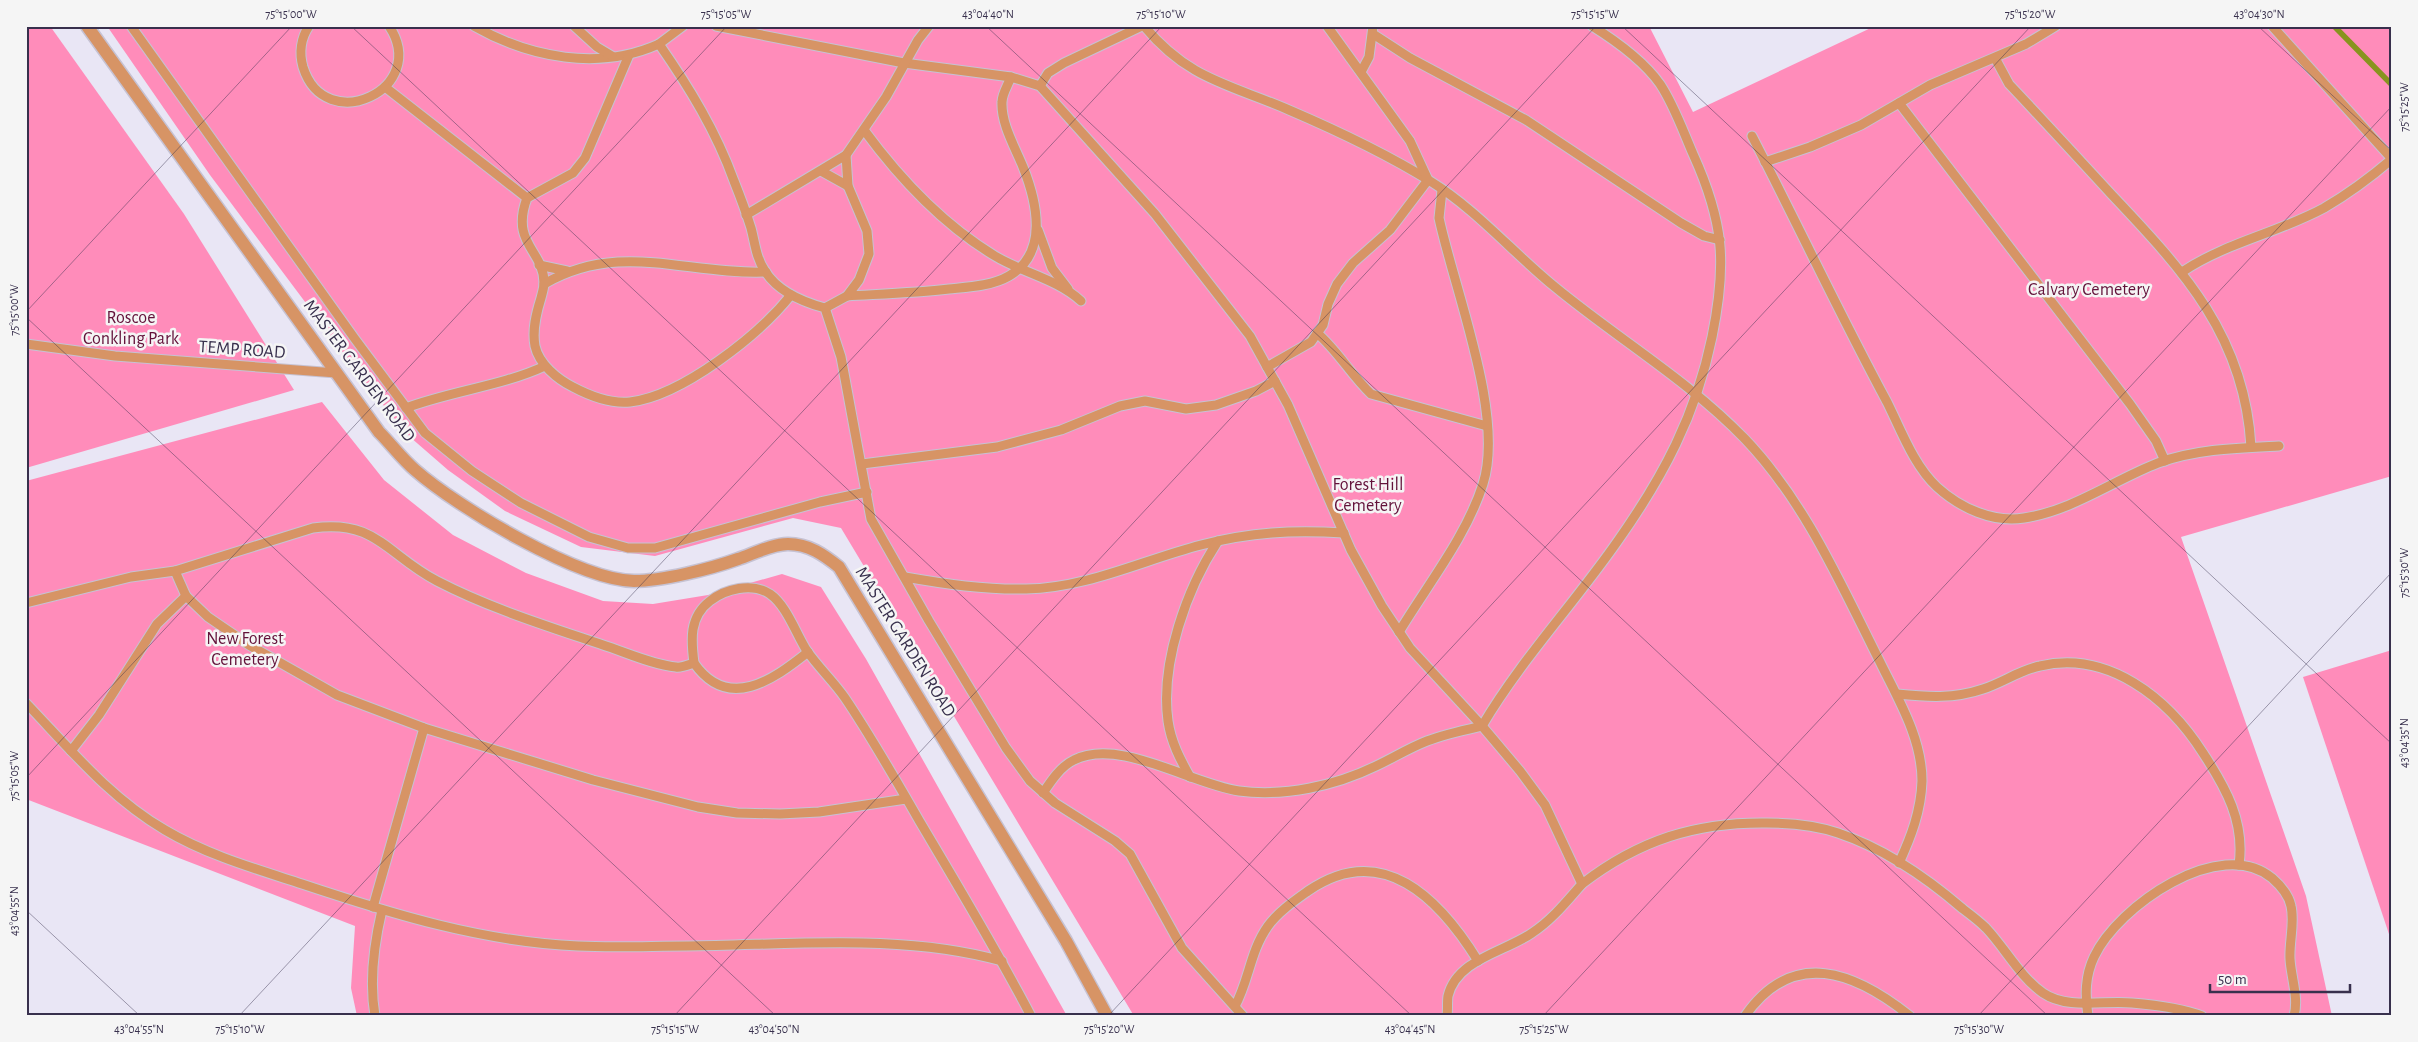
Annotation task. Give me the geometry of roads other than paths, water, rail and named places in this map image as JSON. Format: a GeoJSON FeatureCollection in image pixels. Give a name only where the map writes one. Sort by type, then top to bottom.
{"type":"FeatureCollection","features":[{"type":"Feature","properties":{"kind":"street","name":"MASTER GARDEN ROAD"},"geometry":{"type":"LineString","coordinates":[[86,26],[379,432],[415,470],[454,500],[519,538],[566,562],[614,578],[633,581],[656,579],[735,560],[789,544],[818,550],[839,567],[1066,941],[1107,1016]]}},
{"type":"Feature","properties":{"kind":"lane"},"geometry":{"type":"LineString","coordinates":[[131,26],[425,433],[472,472],[521,503],[589,537],[628,548],[655,548],[867,492]]}},
{"type":"Feature","properties":{"kind":"lane"},"geometry":{"type":"LineString","coordinates":[[309,26],[301,46],[301,61],[306,76],[315,88],[329,98],[345,102],[362,101],[378,94],[385,87],[397,67],[399,50],[394,34],[389,26]]}},
{"type":"Feature","properties":{"kind":"lane"},"geometry":{"type":"LineString","coordinates":[[474,26],[515,46],[548,56],[578,59],[636,54],[659,44],[682,26]]}},
{"type":"Feature","properties":{"kind":"lane"},"geometry":{"type":"LineString","coordinates":[[574,26],[597,47],[612,56]]}},
{"type":"Feature","properties":{"kind":"lane"},"geometry":{"type":"LineString","coordinates":[[716,26],[904,64],[1012,77],[1040,86],[1155,214],[1250,336],[1288,405],[1344,533],[1382,606],[1410,648],[1482,726],[1520,771],[1545,805],[1582,884]]}},
{"type":"Feature","properties":{"kind":"lane"},"geometry":{"type":"LineString","coordinates":[[746,215],[846,155],[886,97],[928,26]]}},
{"type":"Feature","properties":{"kind":"lane"},"geometry":{"type":"LineString","coordinates":[[1119,26],[1125,34]]}},
{"type":"Feature","properties":{"kind":"lane"},"geometry":{"type":"LineString","coordinates":[[1040,86],[1048,73],[1064,62],[1143,26],[1170,53],[1196,72],[1322,124],[1381,152],[1428,180],[1476,215],[1553,286],[1698,394],[1746,440],[1784,487],[1830,563],[1897,694],[1918,750],[1922,780],[1919,811],[1911,838],[1900,863]]}},
{"type":"Feature","properties":{"kind":"lane"},"geometry":{"type":"LineString","coordinates":[[1327,26],[1410,141],[1428,180]]}},
{"type":"Feature","properties":{"kind":"lane"},"geometry":{"type":"LineString","coordinates":[[1043,793],[1057,773],[1073,760],[1096,752],[1144,762],[1238,791],[1276,792],[1310,788],[1346,779],[1428,741],[1482,726],[1504,691],[1616,544],[1645,501],[1667,463],[1698,394],[1704,377],[1719,305],[1722,255],[1717,217],[1699,167],[1660,84],[1635,57],[1592,26]]}},
{"type":"Feature","properties":{"kind":"lane"},"geometry":{"type":"LineString","coordinates":[[1766,162],[1810,147],[1861,125],[1930,85],[2026,44],[2056,26]]}},
{"type":"Feature","properties":{"kind":"lane"},"geometry":{"type":"LineString","coordinates":[[2182,272],[2204,258],[2324,208],[2366,181],[2392,159],[2272,26]]}},
{"type":"Feature","properties":{"kind":"lane"},"geometry":{"type":"LineString","coordinates":[[1361,72],[1369,57],[1373,30],[1410,58],[1526,120],[1681,223],[1704,236],[1720,240]]}},
{"type":"Feature","properties":{"kind":"lane"},"geometry":{"type":"LineString","coordinates":[[659,44],[689,86],[719,144],[746,215],[758,259],[766,272],[791,295],[807,303],[825,308],[847,296],[859,280],[869,254],[867,231],[848,186],[846,155]]}},
{"type":"Feature","properties":{"kind":"lane"},"geometry":{"type":"LineString","coordinates":[[629,55],[585,158],[573,173],[534,192],[527,198],[522,211],[524,237],[539,265],[544,284],[534,323],[536,348],[545,366],[562,382],[586,394],[609,402],[630,402],[652,397],[692,377],[753,335],[777,312],[791,295]]}},
{"type":"Feature","properties":{"kind":"lane"},"geometry":{"type":"LineString","coordinates":[[1995,58],[2009,84],[2164,250],[2199,294],[2230,350],[2240,381],[2250,424],[2251,447]]}},
{"type":"Feature","properties":{"kind":"lane"},"geometry":{"type":"LineString","coordinates":[[847,296],[909,293],[977,285],[1008,277],[1024,264],[1034,243],[1037,228],[1035,200],[1003,116],[1002,100],[1012,77]]}},
{"type":"Feature","properties":{"kind":"lane"},"geometry":{"type":"LineString","coordinates":[[385,87],[527,198]]}},
{"type":"Feature","properties":{"kind":"lane"},"geometry":{"type":"LineString","coordinates":[[1899,103],[2130,404],[2156,441],[2165,461]]}},
{"type":"Feature","properties":{"kind":"lane"},"geometry":{"type":"LineString","coordinates":[[864,130],[906,182],[966,236],[1017,269],[1068,289]]}},
{"type":"Feature","properties":{"kind":"lane"},"geometry":{"type":"LineString","coordinates":[[1752,136],[1849,331],[1919,464],[1936,486],[1962,507],[1995,517],[2023,519],[2055,511],[2165,461],[2228,448],[2279,446]]}},
{"type":"Feature","properties":{"kind":"lane"},"geometry":{"type":"LineString","coordinates":[[821,171],[848,186]]}},
{"type":"Feature","properties":{"kind":"lane"},"geometry":{"type":"LineString","coordinates":[[1267,366],[1311,342],[1323,325],[1328,304],[1337,284],[1353,263],[1390,230],[1428,180]]}},
{"type":"Feature","properties":{"kind":"lane"},"geometry":{"type":"LineString","coordinates":[[1400,632],[1473,509],[1484,483],[1489,458],[1487,426],[1472,344],[1439,218],[1442,190]]}},
{"type":"Feature","properties":{"kind":"lane"},"geometry":{"type":"LineString","coordinates":[[1037,228],[1052,268],[1081,302]]}},
{"type":"Feature","properties":{"kind":"lane"},"geometry":{"type":"LineString","coordinates":[[544,284],[566,271],[618,260],[744,273],[766,272]]}},
{"type":"Feature","properties":{"kind":"lane"},"geometry":{"type":"LineString","coordinates":[[539,265],[566,271]]}},
{"type":"Feature","properties":{"kind":"lane"},"geometry":{"type":"LineString","coordinates":[[825,308],[841,357],[871,519],[929,621],[1006,748],[1030,781],[1055,804],[1115,841],[1130,854],[1182,948],[1243,1016]]}},
{"type":"Feature","properties":{"kind":"lane"},"geometry":{"type":"LineString","coordinates":[[1317,333],[1333,346],[1358,382],[1371,394],[1487,426]]}},
{"type":"Feature","properties":{"kind":"lane","name":"TEMP ROAD"},"geometry":{"type":"LineString","coordinates":[[26,344],[115,356],[336,373]]}},
{"type":"Feature","properties":{"kind":"lane"},"geometry":{"type":"LineString","coordinates":[[406,408],[433,398],[527,374],[545,366]]}},
{"type":"Feature","properties":{"kind":"lane"},"geometry":{"type":"LineString","coordinates":[[862,464],[997,447],[1061,430],[1120,406],[1145,401],[1186,409],[1216,405],[1256,391],[1275,381]]}},
{"type":"Feature","properties":{"kind":"lane"},"geometry":{"type":"LineString","coordinates":[[26,603],[131,577],[174,571],[313,528],[334,525],[354,528],[374,536],[395,554],[435,580],[478,601],[642,658],[677,667],[694,664]]}},
{"type":"Feature","properties":{"kind":"lane"},"geometry":{"type":"LineString","coordinates":[[905,576],[941,583],[1027,589],[1107,575],[1218,541],[1279,531],[1344,533]]}},
{"type":"Feature","properties":{"kind":"lane"},"geometry":{"type":"LineString","coordinates":[[1190,777],[1175,749],[1168,721],[1166,698],[1169,674],[1184,609],[1198,575],[1218,541]]}},
{"type":"Feature","properties":{"kind":"lane"},"geometry":{"type":"LineString","coordinates":[[174,571],[186,596],[208,617],[232,634],[299,675],[337,695],[424,728],[594,780],[698,807],[737,813],[780,814],[819,812],[906,799]]}},
{"type":"Feature","properties":{"kind":"lane"},"geometry":{"type":"LineString","coordinates":[[808,652],[772,679],[755,687],[736,689],[716,684],[702,674],[694,664],[692,642],[694,624],[702,607],[719,594],[739,588],[758,589],[771,594],[783,609],[808,652],[845,698],[974,910],[1031,1016]]}},
{"type":"Feature","properties":{"kind":"lane"},"geometry":{"type":"LineString","coordinates":[[71,751],[99,715],[157,624],[186,596]]}},
{"type":"Feature","properties":{"kind":"lane"},"geometry":{"type":"LineString","coordinates":[[1897,694],[1956,697],[1984,689],[2039,666],[2063,663],[2091,664],[2124,676],[2151,694],[2176,716],[2214,769],[2230,800],[2238,824],[2242,844],[2239,865]]}},
{"type":"Feature","properties":{"kind":"lane"},"geometry":{"type":"LineString","coordinates":[[26,703],[122,801],[166,831],[214,853],[378,909],[456,930],[511,939],[577,946],[835,942],[973,952],[1002,961]]}},
{"type":"Feature","properties":{"kind":"lane"},"geometry":{"type":"LineString","coordinates":[[376,1016],[373,969],[378,909],[424,728]]}},
{"type":"Feature","properties":{"kind":"lane"},"geometry":{"type":"LineString","coordinates":[[1447,1016],[1448,996],[1455,981],[1478,961],[1532,934],[1557,912],[1582,884],[1624,855],[1655,841],[1714,824],[1783,823],[1818,827],[1869,846],[1900,863],[1949,898],[1986,929],[2044,993],[2063,1001],[2132,1003],[2202,1016]]}},
{"type":"Feature","properties":{"kind":"lane"},"geometry":{"type":"LineString","coordinates":[[2088,1016],[2085,984],[2094,956],[2110,932],[2131,911],[2153,894],[2205,868],[2239,865],[2262,870],[2279,884],[2291,906],[2290,959],[2294,1016]]}},
{"type":"Feature","properties":{"kind":"lane"},"geometry":{"type":"LineString","coordinates":[[1235,1006],[1242,994],[1256,947],[1268,925],[1289,905],[1326,879],[1353,871],[1378,872],[1401,881],[1426,896],[1448,918],[1478,961]]}},
{"type":"Feature","properties":{"kind":"lane"},"geometry":{"type":"LineString","coordinates":[[1745,1016],[1766,991],[1793,976],[1815,972],[1838,974],[1864,985],[1910,1016]]}},
{"type":"Feature","properties":{"kind":"waterway"},"geometry":{"type":"LineString","coordinates":[[2334,26],[2392,85]]}},
{"type":"Feature","properties":{"kind":"park label","name":"Calvary Cemetery"},"geometry":{"type":"Point","coordinates":[2089,290]}},
{"type":"Feature","properties":{"kind":"park label","name":"Roscoe Conkling Park"},"geometry":{"type":"Point","coordinates":[131,328]}},
{"type":"Feature","properties":{"kind":"park label","name":"Forest Hill Cemetery"},"geometry":{"type":"Point","coordinates":[1368,495]}},
{"type":"Feature","properties":{"kind":"park label","name":"New Forest Cemetery"},"geometry":{"type":"Point","coordinates":[245,649]}}]}
